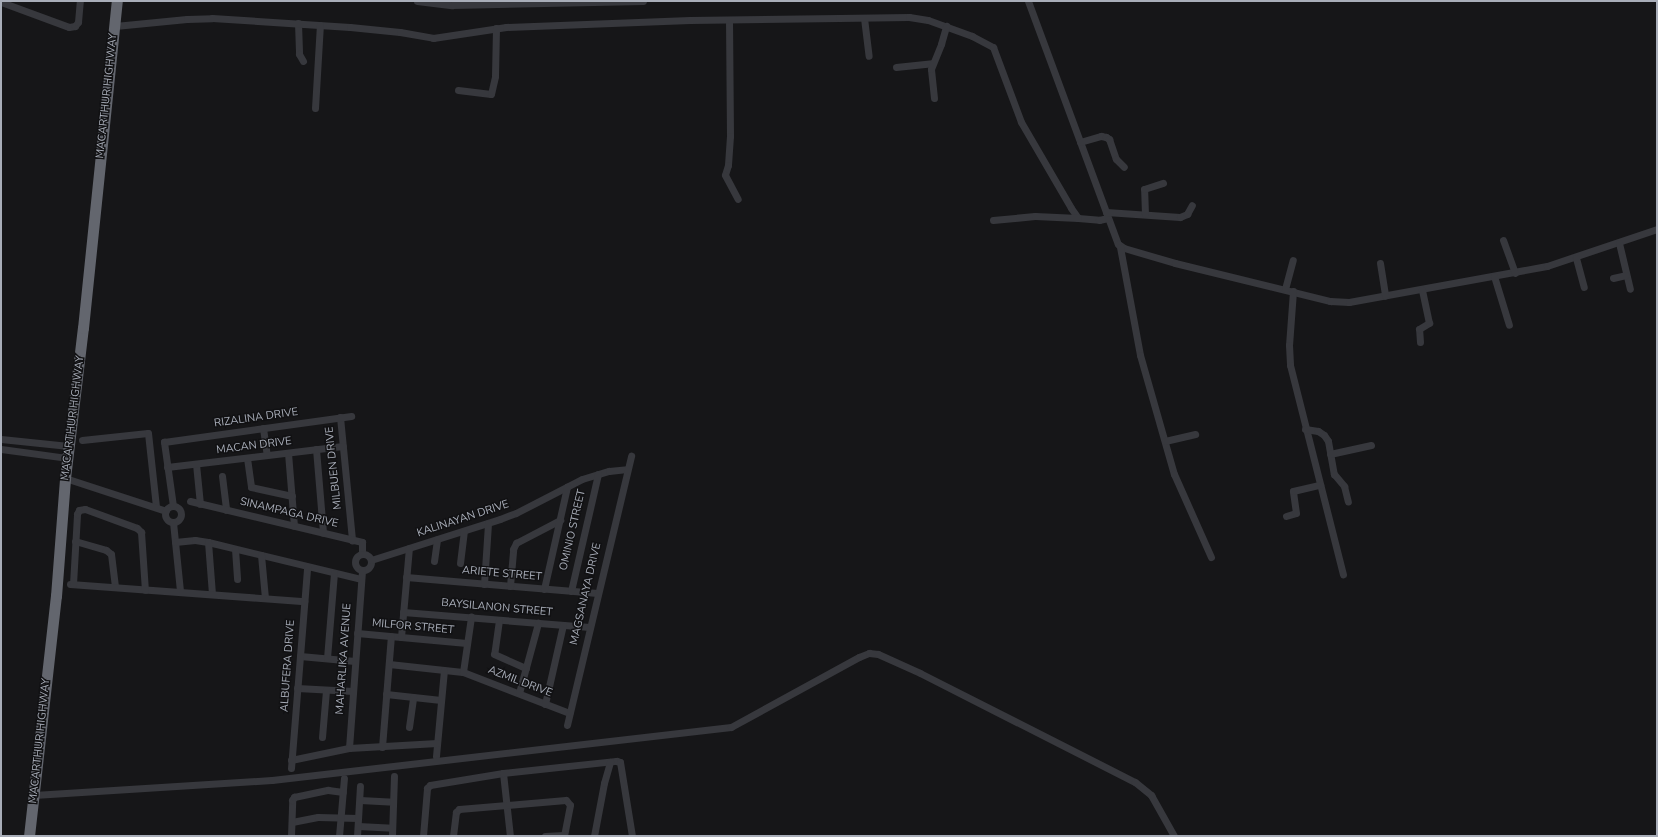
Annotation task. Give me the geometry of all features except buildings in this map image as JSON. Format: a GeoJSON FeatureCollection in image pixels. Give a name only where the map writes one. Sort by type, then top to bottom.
{"type":"FeatureCollection","features":[{"type":"Feature","properties":{"kind":"highway","name":"MACARTHUR HIGHWAY"},"geometry":{"type":"LineString","coordinates":[[29,836],[56,596],[65,478],[82,335],[114,26],[114,2]]}},
{"type":"Feature","properties":{"kind":"street"},"geometry":{"type":"LineString","coordinates":[[1,2],[69,26],[74,26],[78,22],[80,1]]}},
{"type":"Feature","properties":{"kind":"street"},"geometry":{"type":"LineString","coordinates":[[417,1],[452,3],[642,1]]}},
{"type":"Feature","properties":{"kind":"street"},"geometry":{"type":"LineString","coordinates":[[1028,1],[1120,247],[1140,355],[1174,474],[1211,557]]}},
{"type":"Feature","properties":{"kind":"street"},"geometry":{"type":"LineString","coordinates":[[114,26],[199,18],[298,23],[381,30],[433,38],[496,28],[729,20],[909,17],[928,20],[972,36],[993,47],[1021,122],[1078,218]]}},
{"type":"Feature","properties":{"kind":"street"},"geometry":{"type":"LineString","coordinates":[[864,18],[869,56]]}},
{"type":"Feature","properties":{"kind":"street"},"geometry":{"type":"LineString","coordinates":[[729,20],[730,136],[728,165],[724,176],[738,199]]}},
{"type":"Feature","properties":{"kind":"street"},"geometry":{"type":"LineString","coordinates":[[298,23],[298,54],[303,61]]}},
{"type":"Feature","properties":{"kind":"street"},"geometry":{"type":"LineString","coordinates":[[315,108],[320,25]]}},
{"type":"Feature","properties":{"kind":"street"},"geometry":{"type":"LineString","coordinates":[[934,98],[930,76],[932,63],[937,57],[946,26]]}},
{"type":"Feature","properties":{"kind":"street"},"geometry":{"type":"LineString","coordinates":[[458,90],[491,94],[495,76],[496,28]]}},
{"type":"Feature","properties":{"kind":"street"},"geometry":{"type":"LineString","coordinates":[[896,67],[932,63]]}},
{"type":"Feature","properties":{"kind":"street"},"geometry":{"type":"LineString","coordinates":[[1080,142],[1101,136],[1106,137],[1109,139],[1116,159],[1124,167]]}},
{"type":"Feature","properties":{"kind":"street"},"geometry":{"type":"LineString","coordinates":[[1145,214],[1144,190],[1163,183]]}},
{"type":"Feature","properties":{"kind":"street"},"geometry":{"type":"LineString","coordinates":[[993,220],[1035,216],[1100,220],[1107,215],[1145,214],[1185,216],[1192,205]]}},
{"type":"Feature","properties":{"kind":"street"},"geometry":{"type":"LineString","coordinates":[[1120,247],[1175,263],[1342,302],[1422,290],[1547,266],[1576,258],[1657,229]]}},
{"type":"Feature","properties":{"kind":"street"},"geometry":{"type":"LineString","coordinates":[[1503,240],[1515,273]]}},
{"type":"Feature","properties":{"kind":"street"},"geometry":{"type":"LineString","coordinates":[[1619,243],[1630,289]]}},
{"type":"Feature","properties":{"kind":"street"},"geometry":{"type":"LineString","coordinates":[[1576,258],[1584,287]]}},
{"type":"Feature","properties":{"kind":"street"},"geometry":{"type":"LineString","coordinates":[[1285,289],[1294,260]]}},
{"type":"Feature","properties":{"kind":"street"},"geometry":{"type":"LineString","coordinates":[[1380,263],[1385,296]]}},
{"type":"Feature","properties":{"kind":"street"},"geometry":{"type":"LineString","coordinates":[[1613,278],[1626,275]]}},
{"type":"Feature","properties":{"kind":"street"},"geometry":{"type":"LineString","coordinates":[[1494,276],[1509,325]]}},
{"type":"Feature","properties":{"kind":"street"},"geometry":{"type":"LineString","coordinates":[[1420,342],[1419,329],[1429,323],[1422,290]]}},
{"type":"Feature","properties":{"kind":"street"},"geometry":{"type":"LineString","coordinates":[[1293,291],[1289,362],[1343,574]]}},
{"type":"Feature","properties":{"kind":"street","name":"RIZALINA DRIVE"},"geometry":{"type":"LineString","coordinates":[[167,467],[164,442],[351,416]]}},
{"type":"Feature","properties":{"kind":"street","name":"MILBUEN DRIVE"},"geometry":{"type":"LineString","coordinates":[[340,417],[352,540]]}},
{"type":"Feature","properties":{"kind":"street"},"geometry":{"type":"LineString","coordinates":[[263,428],[267,455]]}},
{"type":"Feature","properties":{"kind":"street"},"geometry":{"type":"LineString","coordinates":[[1305,429],[1318,431],[1324,435],[1328,441],[1334,474],[1343,483],[1348,502]]}},
{"type":"Feature","properties":{"kind":"street"},"geometry":{"type":"LineString","coordinates":[[82,440],[148,433],[156,508]]}},
{"type":"Feature","properties":{"kind":"street"},"geometry":{"type":"LineString","coordinates":[[1165,441],[1195,434]]}},
{"type":"Feature","properties":{"kind":"street"},"geometry":{"type":"LineString","coordinates":[[68,458],[3,449],[3,439],[69,446]]}},
{"type":"Feature","properties":{"kind":"street"},"geometry":{"type":"LineString","coordinates":[[1330,454],[1371,445]]}},
{"type":"Feature","properties":{"kind":"street","name":"MACAN DRIVE"},"geometry":{"type":"LineString","coordinates":[[167,467],[343,446]]}},
{"type":"Feature","properties":{"kind":"street"},"geometry":{"type":"LineString","coordinates":[[316,449],[323,533]]}},
{"type":"Feature","properties":{"kind":"street"},"geometry":{"type":"LineString","coordinates":[[288,453],[294,526]]}},
{"type":"Feature","properties":{"kind":"street","name":"MAGSANAYA DRIVE"},"geometry":{"type":"LineString","coordinates":[[567,725],[597,593],[631,456]]}},
{"type":"Feature","properties":{"kind":"street"},"geometry":{"type":"LineString","coordinates":[[247,458],[251,487],[292,496]]}},
{"type":"Feature","properties":{"kind":"street"},"geometry":{"type":"LineString","coordinates":[[196,464],[200,504]]}},
{"type":"Feature","properties":{"kind":"street"},"geometry":{"type":"LineString","coordinates":[[167,467],[173,506]]}},
{"type":"Feature","properties":{"kind":"street","name":"KALINAYAN DRIVE"},"geometry":{"type":"LineString","coordinates":[[371,560],[516,513],[567,487],[598,474],[627,468]]}},
{"type":"Feature","properties":{"kind":"street","name":"OMINIO STREET"},"geometry":{"type":"LineString","coordinates":[[570,591],[598,474]]}},
{"type":"Feature","properties":{"kind":"street"},"geometry":{"type":"LineString","coordinates":[[222,476],[226,510]]}},
{"type":"Feature","properties":{"kind":"street"},"geometry":{"type":"LineString","coordinates":[[65,478],[166,511]]}},
{"type":"Feature","properties":{"kind":"street"},"geometry":{"type":"LineString","coordinates":[[1286,516],[1296,513],[1293,491],[1320,485]]}},
{"type":"Feature","properties":{"kind":"street"},"geometry":{"type":"LineString","coordinates":[[544,589],[567,487]]}},
{"type":"Feature","properties":{"kind":"street","name":"SINAMPAGA DRIVE"},"geometry":{"type":"LineString","coordinates":[[190,501],[352,540]]}},
{"type":"Feature","properties":{"kind":"street"},"geometry":{"type":"LineString","coordinates":[[166,511],[173,506]]}},
{"type":"Feature","properties":{"kind":"street"},"geometry":{"type":"LineString","coordinates":[[166,511],[166,519],[173,522],[178,520],[181,515],[180,510],[173,506]]}},
{"type":"Feature","properties":{"kind":"street"},"geometry":{"type":"LineString","coordinates":[[145,590],[141,532],[137,528],[85,509],[79,510],[77,514],[72,584],[145,590],[180,591],[304,601]]}},
{"type":"Feature","properties":{"kind":"street"},"geometry":{"type":"LineString","coordinates":[[510,586],[513,549],[516,543],[560,520]]}},
{"type":"Feature","properties":{"kind":"street"},"geometry":{"type":"LineString","coordinates":[[173,522],[180,591]]}},
{"type":"Feature","properties":{"kind":"street"},"geometry":{"type":"LineString","coordinates":[[484,584],[488,523]]}},
{"type":"Feature","properties":{"kind":"street"},"geometry":{"type":"LineString","coordinates":[[460,563],[464,530]]}},
{"type":"Feature","properties":{"kind":"street"},"geometry":{"type":"LineString","coordinates":[[434,562],[437,539]]}},
{"type":"Feature","properties":{"kind":"street"},"geometry":{"type":"LineString","coordinates":[[175,542],[195,540],[208,542],[360,579]]}},
{"type":"Feature","properties":{"kind":"street"},"geometry":{"type":"LineString","coordinates":[[352,540],[362,542],[362,553]]}},
{"type":"Feature","properties":{"kind":"street"},"geometry":{"type":"LineString","coordinates":[[75,541],[106,550],[111,554],[115,587]]}},
{"type":"Feature","properties":{"kind":"street"},"geometry":{"type":"LineString","coordinates":[[208,542],[212,594]]}},
{"type":"Feature","properties":{"kind":"street"},"geometry":{"type":"LineString","coordinates":[[401,637],[409,548]]}},
{"type":"Feature","properties":{"kind":"street"},"geometry":{"type":"LineString","coordinates":[[235,549],[237,579]]}},
{"type":"Feature","properties":{"kind":"street"},"geometry":{"type":"LineString","coordinates":[[362,553],[367,554],[371,560],[369,567],[362,570],[357,568],[354,560],[357,555],[362,553]]}},
{"type":"Feature","properties":{"kind":"street"},"geometry":{"type":"LineString","coordinates":[[262,555],[265,598]]}},
{"type":"Feature","properties":{"kind":"street","name":"ALBUFERA DRIVE"},"geometry":{"type":"LineString","coordinates":[[291,768],[306,566]]}},
{"type":"Feature","properties":{"kind":"street","name":"MAHARLIKA AVENUE"},"geometry":{"type":"LineString","coordinates":[[349,748],[360,579],[362,570]]}},
{"type":"Feature","properties":{"kind":"street"},"geometry":{"type":"LineString","coordinates":[[327,658],[334,573]]}},
{"type":"Feature","properties":{"kind":"street","name":"ARIETE STREET"},"geometry":{"type":"LineString","coordinates":[[406,577],[597,593]]}},
{"type":"Feature","properties":{"kind":"street","name":"BAYSILANON STREET"},"geometry":{"type":"LineString","coordinates":[[403,612],[589,627]]}},
{"type":"Feature","properties":{"kind":"street"},"geometry":{"type":"LineString","coordinates":[[463,672],[471,617]]}},
{"type":"Feature","properties":{"kind":"street"},"geometry":{"type":"LineString","coordinates":[[499,620],[494,654],[526,668]]}},
{"type":"Feature","properties":{"kind":"street"},"geometry":{"type":"LineString","coordinates":[[519,694],[538,623]]}},
{"type":"Feature","properties":{"kind":"street"},"geometry":{"type":"LineString","coordinates":[[545,704],[563,625]]}},
{"type":"Feature","properties":{"kind":"street","name":"MILFOR STREET"},"geometry":{"type":"LineString","coordinates":[[357,633],[467,643]]}},
{"type":"Feature","properties":{"kind":"street"},"geometry":{"type":"LineString","coordinates":[[382,747],[391,636]]}},
{"type":"Feature","properties":{"kind":"street"},"geometry":{"type":"LineString","coordinates":[[34,795],[272,780],[731,727],[859,657],[869,653],[878,654],[920,673],[1135,782],[1148,791],[1155,799],[1174,836]]}},
{"type":"Feature","properties":{"kind":"street"},"geometry":{"type":"LineString","coordinates":[[300,656],[355,661]]}},
{"type":"Feature","properties":{"kind":"street","name":"AZMIL DRIVE"},"geometry":{"type":"LineString","coordinates":[[389,664],[463,672],[569,713]]}},
{"type":"Feature","properties":{"kind":"street"},"geometry":{"type":"LineString","coordinates":[[436,756],[444,670]]}},
{"type":"Feature","properties":{"kind":"street"},"geometry":{"type":"LineString","coordinates":[[297,688],[353,691]]}},
{"type":"Feature","properties":{"kind":"street"},"geometry":{"type":"LineString","coordinates":[[322,737],[326,690]]}},
{"type":"Feature","properties":{"kind":"street"},"geometry":{"type":"LineString","coordinates":[[386,694],[441,700]]}},
{"type":"Feature","properties":{"kind":"street"},"geometry":{"type":"LineString","coordinates":[[409,727],[414,697]]}},
{"type":"Feature","properties":{"kind":"street"},"geometry":{"type":"LineString","coordinates":[[292,760],[349,748],[437,743]]}},
{"type":"Feature","properties":{"kind":"street"},"geometry":{"type":"LineString","coordinates":[[594,836],[604,783],[610,762]]}},
{"type":"Feature","properties":{"kind":"street"},"geometry":{"type":"LineString","coordinates":[[423,836],[427,788],[430,785],[503,773],[620,762],[632,836]]}},
{"type":"Feature","properties":{"kind":"street"},"geometry":{"type":"LineString","coordinates":[[503,773],[510,836]]}},
{"type":"Feature","properties":{"kind":"street"},"geometry":{"type":"LineString","coordinates":[[358,826],[392,832],[394,776]]}},
{"type":"Feature","properties":{"kind":"street"},"geometry":{"type":"LineString","coordinates":[[339,836],[344,778]]}},
{"type":"Feature","properties":{"kind":"street"},"geometry":{"type":"LineString","coordinates":[[357,836],[360,786]]}},
{"type":"Feature","properties":{"kind":"street"},"geometry":{"type":"LineString","coordinates":[[291,836],[292,800],[294,797],[328,790],[343,792]]}},
{"type":"Feature","properties":{"kind":"street"},"geometry":{"type":"LineString","coordinates":[[360,800],[393,802]]}},
{"type":"Feature","properties":{"kind":"street"},"geometry":{"type":"LineString","coordinates":[[453,836],[456,812],[458,809],[506,804],[536,804],[566,800],[570,805],[564,835],[545,836]]}},
{"type":"Feature","properties":{"kind":"street"},"geometry":{"type":"LineString","coordinates":[[292,822],[318,817],[341,816],[358,818]]}}]}
